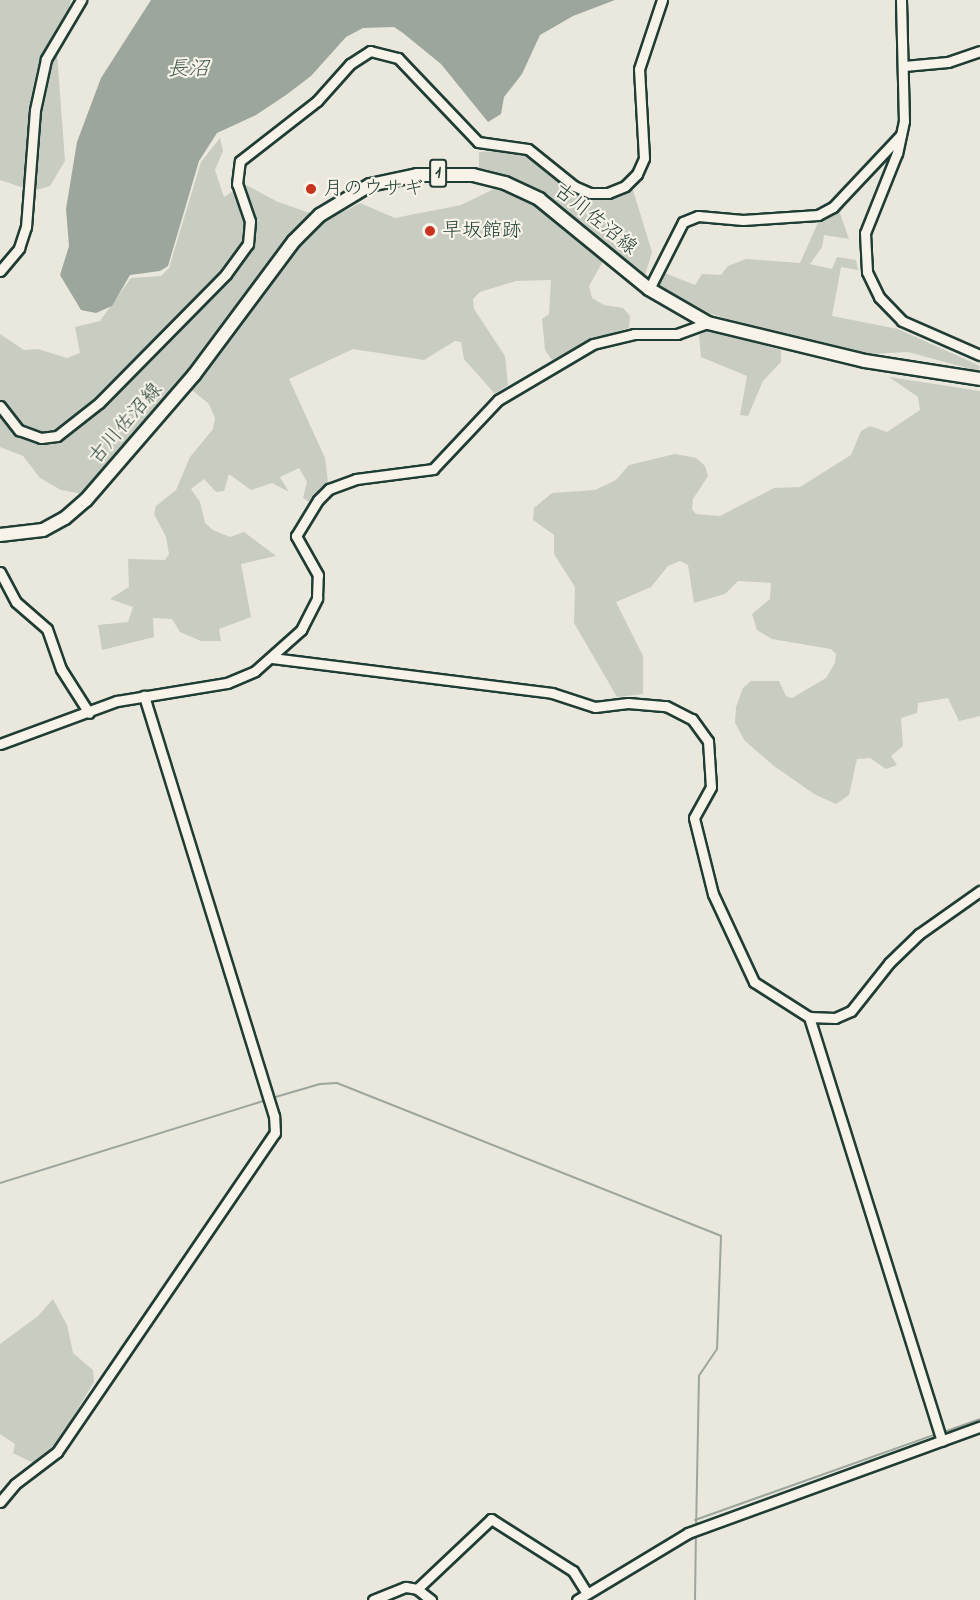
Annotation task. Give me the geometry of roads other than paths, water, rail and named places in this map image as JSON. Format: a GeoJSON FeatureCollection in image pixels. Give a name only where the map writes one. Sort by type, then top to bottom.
{"type":"FeatureCollection","features":[{"type":"Feature","properties":{"kind":"main road","name":"古川佐沼線"},"geometry":{"type":"LineString","coordinates":[[0,535],[43,530],[74,511],[200,367],[305,229],[336,203],[370,185],[435,173],[473,175],[505,183],[554,209],[649,289],[708,323],[865,361],[980,379]]}},
{"type":"Feature","properties":{"kind":"street"},"geometry":{"type":"LineString","coordinates":[[0,271],[19,248],[26,227],[35,110],[46,59],[81,0]]}},
{"type":"Feature","properties":{"kind":"street"},"geometry":{"type":"LineString","coordinates":[[0,406],[19,430],[41,438],[57,436],[99,403],[226,274],[248,244],[250,221],[238,193],[240,161],[317,101],[350,64],[370,51],[398,58],[478,142],[528,149],[574,186],[590,193],[608,193],[625,186],[637,174],[644,158],[639,69],[662,0]]}},
{"type":"Feature","properties":{"kind":"street"},"geometry":{"type":"LineString","coordinates":[[901,0],[904,66],[902,134],[865,233],[867,272],[879,297],[902,321],[980,355]]}},
{"type":"Feature","properties":{"kind":"street"},"geometry":{"type":"LineString","coordinates":[[904,66],[948,62],[980,51]]}},
{"type":"Feature","properties":{"kind":"street"},"geometry":{"type":"LineString","coordinates":[[649,289],[683,222],[698,216],[743,220],[818,215],[833,207],[902,134]]}},
{"type":"Feature","properties":{"kind":"street"},"geometry":{"type":"LineString","coordinates":[[0,744],[117,701],[237,680],[272,658],[301,630],[317,598],[318,575],[296,536],[329,489],[357,479],[433,469],[498,400],[594,344],[634,334],[688,332],[708,323]]}},
{"type":"Feature","properties":{"kind":"street"},"geometry":{"type":"LineString","coordinates":[[0,572],[16,602],[47,629],[61,669],[89,713]]}},
{"type":"Feature","properties":{"kind":"street"},"geometry":{"type":"LineString","coordinates":[[272,658],[552,693],[595,707],[628,703],[666,706],[692,719],[708,741],[711,787],[694,818],[713,894],[754,981],[809,1017],[835,1018],[851,1011],[889,963],[919,934],[980,891]]}},
{"type":"Feature","properties":{"kind":"street"},"geometry":{"type":"LineString","coordinates":[[0,1502],[15,1484],[57,1452],[152,1308],[269,1146],[276,1125],[144,696]]}},
{"type":"Feature","properties":{"kind":"street"},"geometry":{"type":"LineString","coordinates":[[809,1017],[940,1436]]}},
{"type":"Feature","properties":{"kind":"street"},"geometry":{"type":"LineString","coordinates":[[577,1600],[688,1533],[940,1436],[980,1427]]}},
{"type":"Feature","properties":{"kind":"street"},"geometry":{"type":"LineString","coordinates":[[417,1589],[491,1519],[573,1571],[587,1593]]}},
{"type":"Feature","properties":{"kind":"street"},"geometry":{"type":"LineString","coordinates":[[373,1600],[393,1589],[417,1589],[430,1600]]}},
{"type":"Feature","properties":{"kind":"water","name":"長沼"},"geometry":{"type":"Polygon","coordinates":[[[151,0],[615,0],[573,16],[540,35],[522,74],[504,97],[501,114],[488,122],[441,64],[394,27],[363,28],[346,37],[311,76],[286,95],[256,115],[217,133],[199,161],[168,266],[160,271],[130,275],[112,306],[96,313],[81,310],[60,275],[69,246],[66,209],[77,142],[101,78],[151,0]]]}},
{"type":"Feature","properties":{"kind":"waterway"},"geometry":{"type":"LineString","coordinates":[[272,1098],[320,1084],[337,1083],[721,1236],[717,1349],[699,1376],[696,1527]]}},
{"type":"Feature","properties":{"kind":"waterway"},"geometry":{"type":"LineString","coordinates":[[0,1183],[267,1100]]}},
{"type":"Feature","properties":{"kind":"waterway"},"geometry":{"type":"LineString","coordinates":[[941,1433],[980,1419]]}},
{"type":"Feature","properties":{"kind":"waterway"},"geometry":{"type":"LineString","coordinates":[[695,1520],[936,1434]]}},
{"type":"Feature","properties":{"kind":"waterway"},"geometry":{"type":"LineString","coordinates":[[695,1600],[696,1532]]}},
{"type":"Feature","properties":{"kind":"place","name":"月のウサギ"},"geometry":{"type":"Point","coordinates":[311,189]}},
{"type":"Feature","properties":{"kind":"place","name":"早坂館跡"},"geometry":{"type":"Point","coordinates":[430,231]}}]}
